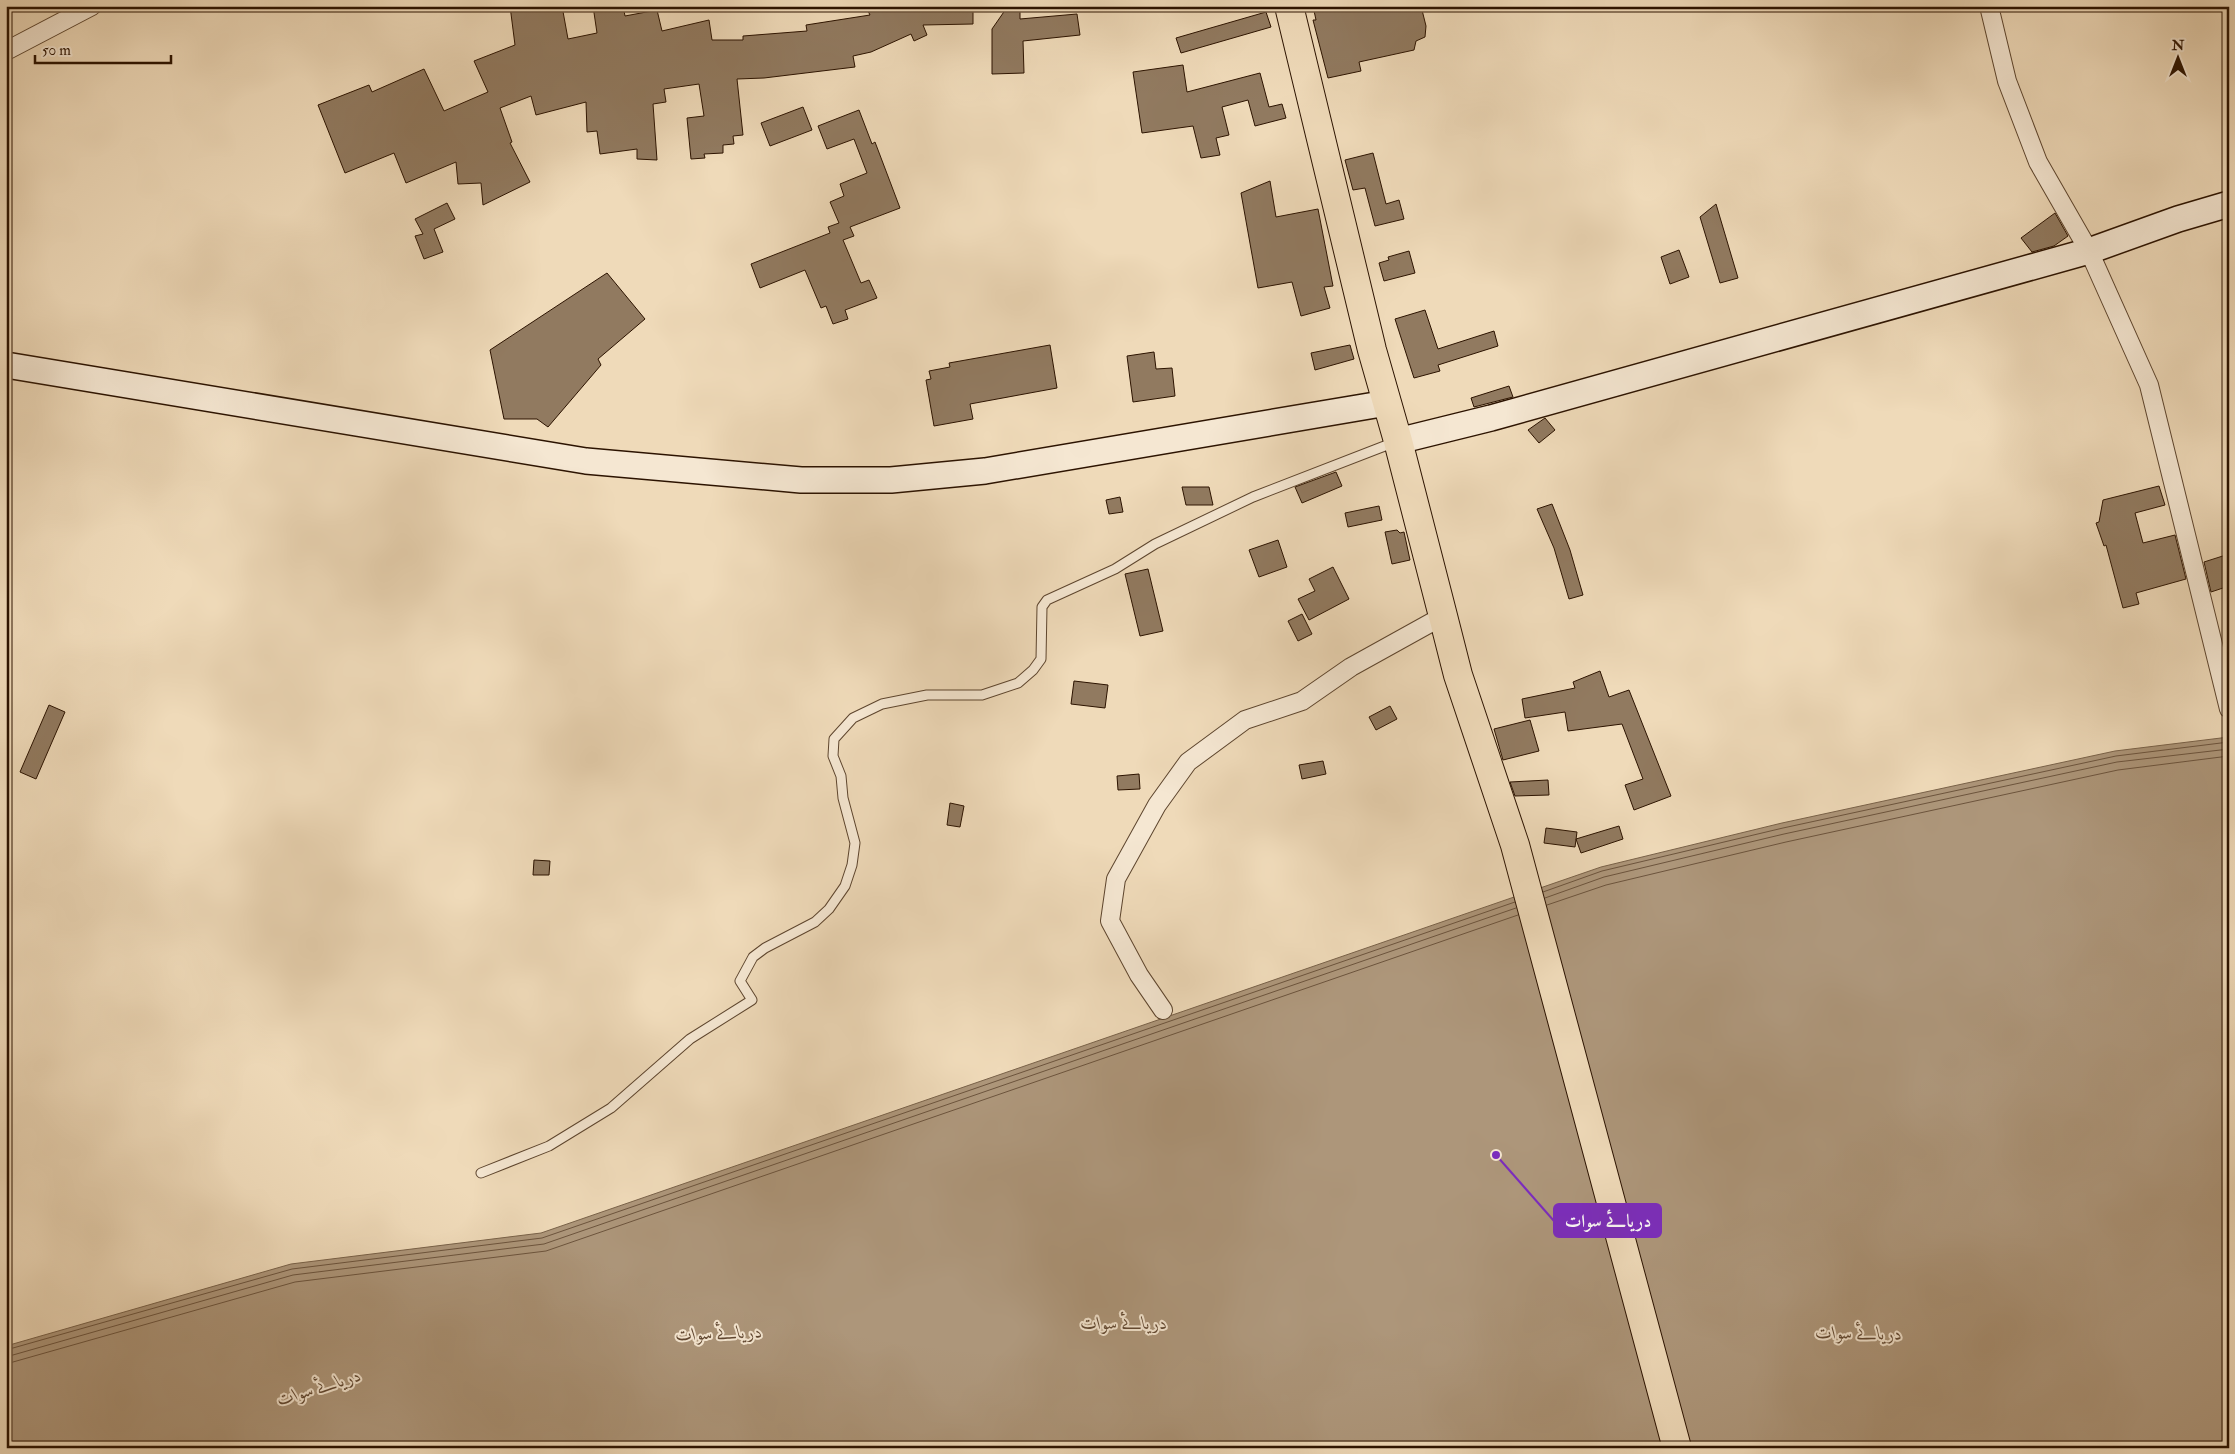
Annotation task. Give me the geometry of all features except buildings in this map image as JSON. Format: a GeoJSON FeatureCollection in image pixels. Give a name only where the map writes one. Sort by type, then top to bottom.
{"type":"FeatureCollection","features":[{"type":"Feature","properties":{"kind":"main road"},"geometry":{"type":"LineString","coordinates":[[1289,6],[1372,350],[1398,441],[1442,616],[1458,675],[1514,844],[1677,1448]]}},
{"type":"Feature","properties":{"kind":"main road"},"geometry":{"type":"LineString","coordinates":[[1398,441],[1491,418],[2089,251],[2178,219],[2229,204]]}},
{"type":"Feature","properties":{"kind":"main road"},"geometry":{"type":"LineString","coordinates":[[6,365],[586,461],[801,480],[891,480],[985,471],[1387,403]]}},
{"type":"Feature","properties":{"kind":"street"},"geometry":{"type":"LineString","coordinates":[[6,51],[92,6]]}},
{"type":"Feature","properties":{"kind":"street"},"geometry":{"type":"LineString","coordinates":[[1989,6],[2007,81],[2038,162],[2089,251],[2149,385],[2229,709]]}},
{"type":"Feature","properties":{"kind":"street"},"geometry":{"type":"LineString","coordinates":[[1163,1010],[1139,975],[1110,922],[1116,879],[1158,805],[1188,762],[1245,720],[1302,701],[1351,667],[1442,616]]}},
{"type":"Feature","properties":{"kind":"lane"},"geometry":{"type":"LineString","coordinates":[[482,1173],[549,1146],[611,1108],[690,1039],[752,1000],[740,981],[753,957],[765,948],[815,922],[829,909],[846,886],[856,843],[843,798],[841,776],[833,756],[834,740],[853,718],[882,704],[927,695],[982,695],[1018,683],[1033,670],[1041,659],[1042,607],[1047,600],[1115,569],[1155,544],[1253,496],[1398,441]]}},
{"type":"Feature","properties":{"kind":"water","name":"دریائے سوات"},"geometry":{"type":"Polygon","coordinates":[[[2229,737],[2229,1448],[6,1448],[6,1346],[291,1264],[541,1233],[1601,867],[1782,823],[2115,751],[2229,737]]]}},
{"type":"Feature","properties":{"kind":"place","name":"دریائے سوات"},"geometry":{"type":"Point","coordinates":[1496,1155]}}]}
